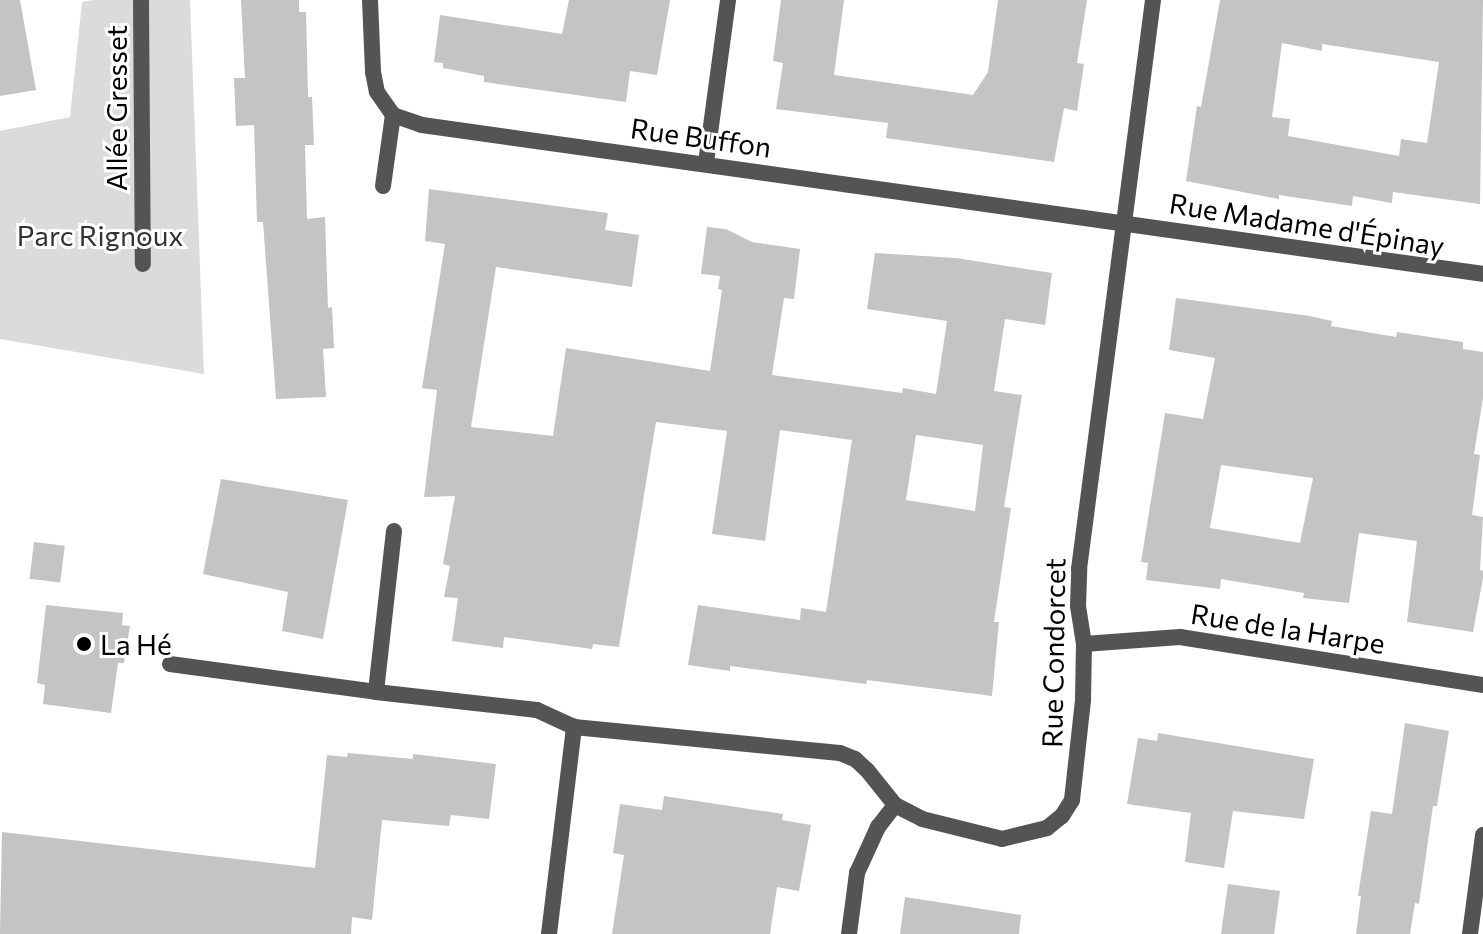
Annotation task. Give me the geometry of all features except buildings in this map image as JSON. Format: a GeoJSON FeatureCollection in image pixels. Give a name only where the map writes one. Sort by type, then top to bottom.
{"type":"FeatureCollection","features":[{"type":"Feature","properties":{"kind":"street","name":"Allée Gresset"},"geometry":{"type":"LineString","coordinates":[[141,0],[143,264]]}},
{"type":"Feature","properties":{"kind":"street"},"geometry":{"type":"LineString","coordinates":[[370,0],[373,72],[377,92],[393,115],[383,186]]}},
{"type":"Feature","properties":{"kind":"street"},"geometry":{"type":"LineString","coordinates":[[706,163],[728,0]]}},
{"type":"Feature","properties":{"kind":"street","name":"Rue Condorcet"},"geometry":{"type":"LineString","coordinates":[[170,664],[537,710],[574,727],[840,753],[855,759],[867,770],[895,805],[922,819],[1002,839],[1047,828],[1062,816],[1072,800],[1083,700],[1084,644],[1078,606],[1079,569],[1153,0]]}},
{"type":"Feature","properties":{"kind":"street","name":"Rue Buffon"},"geometry":{"type":"LineString","coordinates":[[393,115],[422,125],[1123,223]]}},
{"type":"Feature","properties":{"kind":"street","name":"Rue Madame d'Épinay"},"geometry":{"type":"LineString","coordinates":[[1123,223],[1483,274]]}},
{"type":"Feature","properties":{"kind":"street"},"geometry":{"type":"LineString","coordinates":[[376,692],[394,531]]}},
{"type":"Feature","properties":{"kind":"street","name":"Rue de la Harpe"},"geometry":{"type":"LineString","coordinates":[[1084,644],[1180,637],[1483,685]]}},
{"type":"Feature","properties":{"kind":"street"},"geometry":{"type":"LineString","coordinates":[[549,934],[574,727]]}},
{"type":"Feature","properties":{"kind":"street"},"geometry":{"type":"LineString","coordinates":[[849,934],[857,873],[878,827],[895,805]]}},
{"type":"Feature","properties":{"kind":"street"},"geometry":{"type":"LineString","coordinates":[[1470,934],[1483,835]]}},
{"type":"Feature","properties":{"kind":"green space","name":"Parc Rignoux"},"geometry":{"type":"Polygon","coordinates":[[[190,0],[204,374],[0,339],[0,131],[70,117],[82,2],[190,0]]]}},
{"type":"Feature","properties":{"kind":"place","name":"La Hé"},"geometry":{"type":"Point","coordinates":[84,644]}}]}
